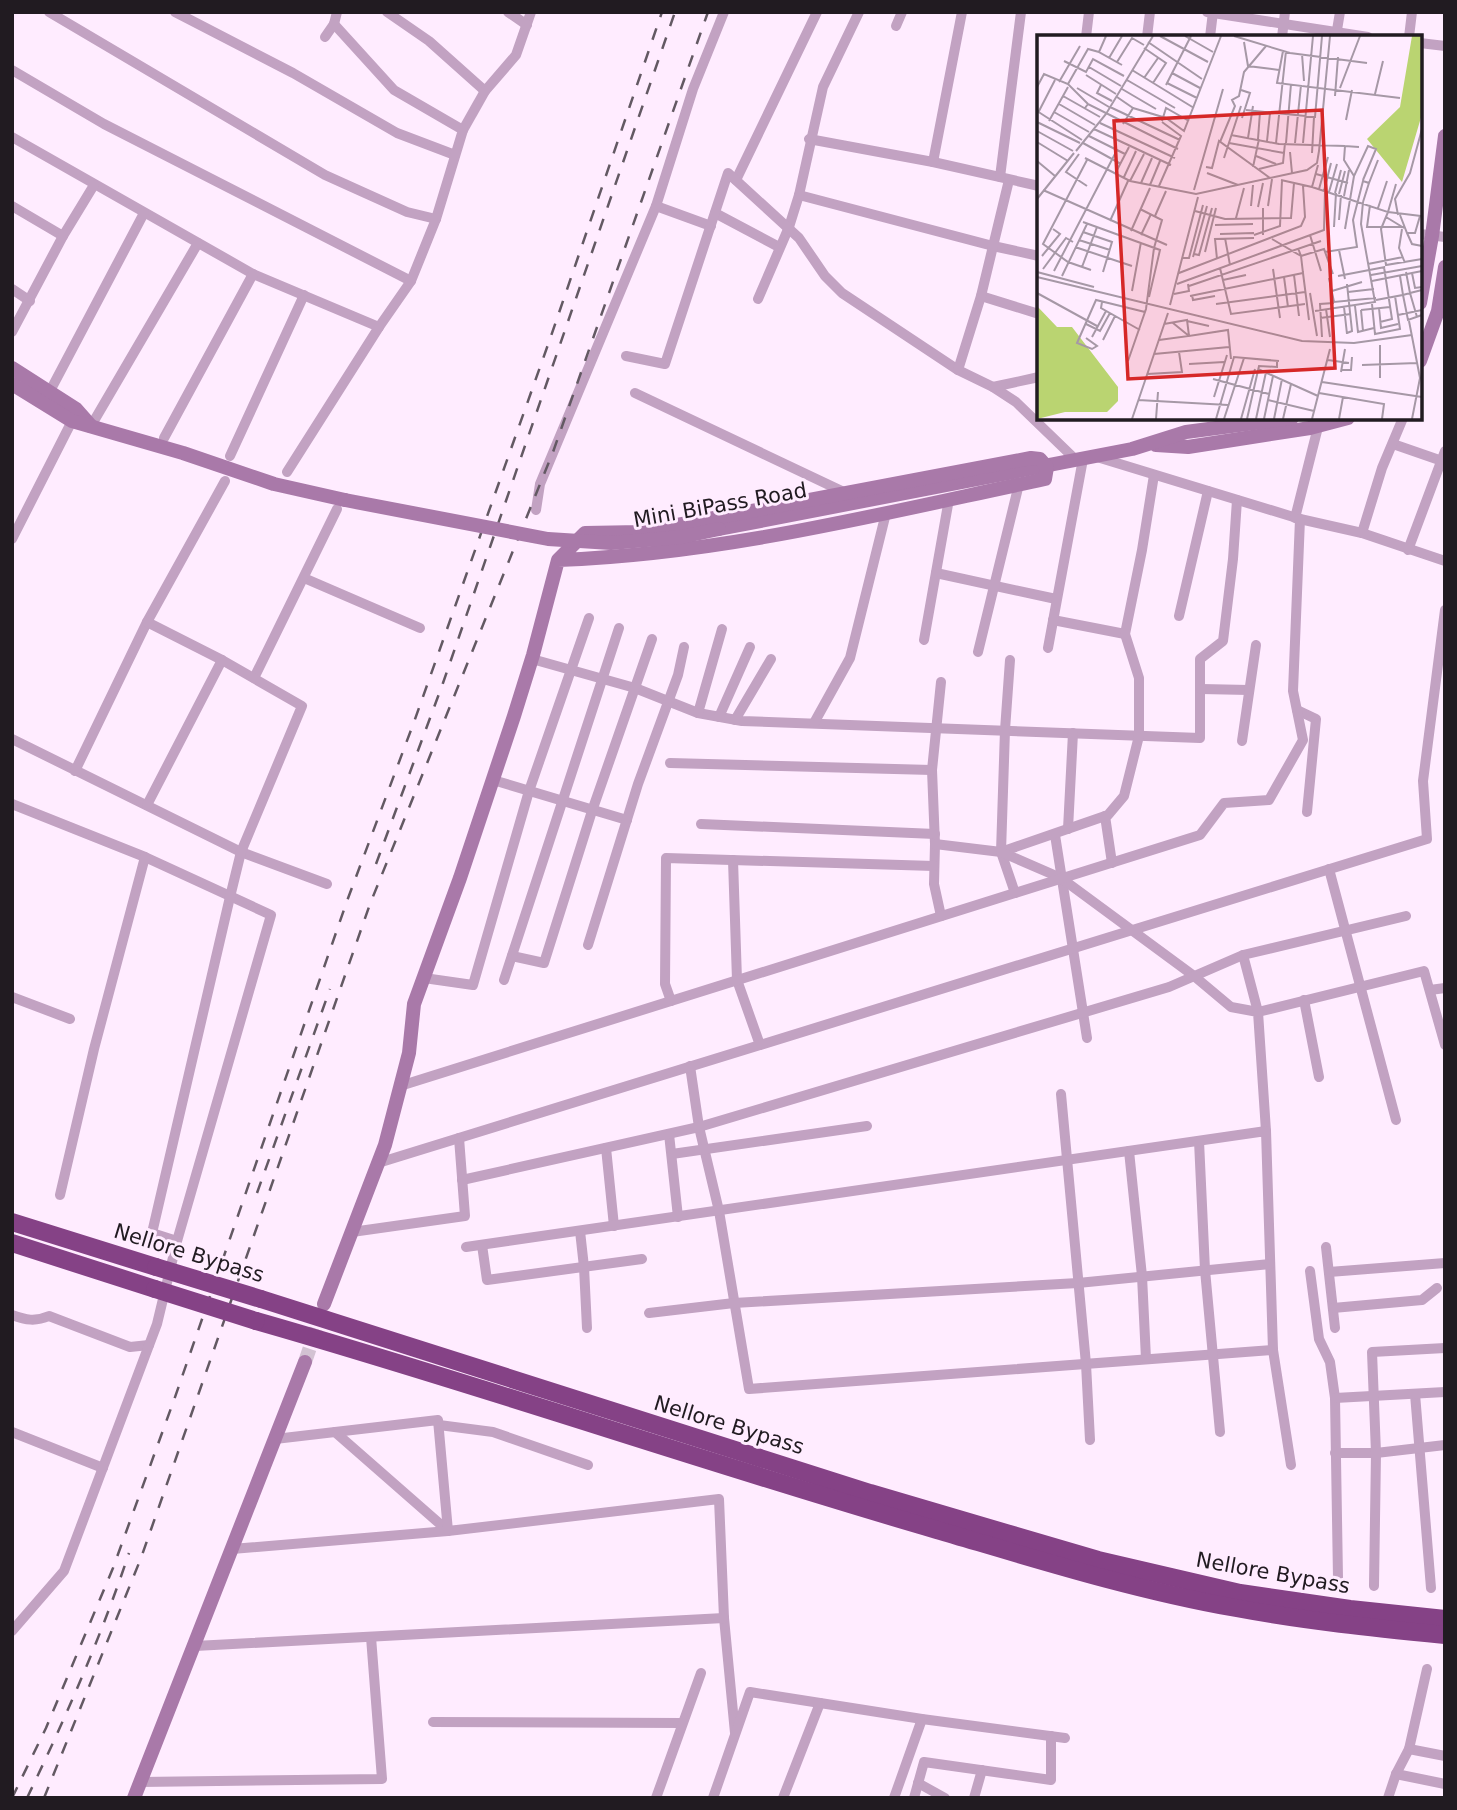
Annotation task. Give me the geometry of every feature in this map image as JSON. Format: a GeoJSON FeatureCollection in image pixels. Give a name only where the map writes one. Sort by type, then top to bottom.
{"type":"FeatureCollection","features":[{"type":"Feature","properties":{"kind":"highway","name":"Nellore Bypass"},"geometry":{"type":"LineString","coordinates":[[12,1222],[870,1493],[1098,1560],[1240,1593],[1445,1619]]}},
{"type":"Feature","properties":{"kind":"highway","name":"Nellore Bypass"},"geometry":{"type":"LineString","coordinates":[[12,1243],[868,1510],[1097,1576],[1237,1609],[1445,1635]]}},
{"type":"Feature","properties":{"kind":"street"},"geometry":{"type":"LineString","coordinates":[[49,12],[65,16],[326,175],[407,212],[436,219]]}},
{"type":"Feature","properties":{"kind":"street"},"geometry":{"type":"LineString","coordinates":[[175,12],[293,73],[397,133],[455,155]]}},
{"type":"Feature","properties":{"kind":"street"},"geometry":{"type":"LineString","coordinates":[[325,37],[334,24],[337,12]]}},
{"type":"Feature","properties":{"kind":"street"},"geometry":{"type":"LineString","coordinates":[[387,12],[429,41],[485,91]]}},
{"type":"Feature","properties":{"kind":"street"},"geometry":{"type":"LineString","coordinates":[[508,12],[527,25]]}},
{"type":"Feature","properties":{"kind":"street"},"geometry":{"type":"LineString","coordinates":[[287,472],[411,281],[436,219],[463,130],[485,91],[516,55],[531,12]]}},
{"type":"Feature","properties":{"kind":"street"},"geometry":{"type":"LineString","coordinates":[[536,510],[540,484],[656,206],[693,89],[724,12]]}},
{"type":"Feature","properties":{"kind":"street"},"geometry":{"type":"LineString","coordinates":[[736,180],[817,12]]}},
{"type":"Feature","properties":{"kind":"street"},"geometry":{"type":"LineString","coordinates":[[758,299],[789,227],[799,195],[822,87],[859,12]]}},
{"type":"Feature","properties":{"kind":"street"},"geometry":{"type":"LineString","coordinates":[[895,26],[902,12]]}},
{"type":"Feature","properties":{"kind":"street"},"geometry":{"type":"LineString","coordinates":[[933,162],[962,12]]}},
{"type":"Feature","properties":{"kind":"street"},"geometry":{"type":"LineString","coordinates":[[958,370],[993,246],[1004,178],[1021,12]]}},
{"type":"Feature","properties":{"kind":"street"},"geometry":{"type":"LineString","coordinates":[[1086,35],[1089,12]]}},
{"type":"Feature","properties":{"kind":"street"},"geometry":{"type":"LineString","coordinates":[[1147,35],[1150,12]]}},
{"type":"Feature","properties":{"kind":"street"},"geometry":{"type":"LineString","coordinates":[[1282,35],[1286,12]]}},
{"type":"Feature","properties":{"kind":"street"},"geometry":{"type":"LineString","coordinates":[[1210,35],[1211,13],[1336,35],[1340,12]]}},
{"type":"Feature","properties":{"kind":"street"},"geometry":{"type":"LineString","coordinates":[[1409,35],[1412,12]]}},
{"type":"Feature","properties":{"kind":"street"},"geometry":{"type":"LineString","coordinates":[[334,24],[394,89],[463,130]]}},
{"type":"Feature","properties":{"kind":"street"},"geometry":{"type":"LineString","coordinates":[[1422,43],[1445,46]]}},
{"type":"Feature","properties":{"kind":"street"},"geometry":{"type":"LineString","coordinates":[[12,70],[104,124],[411,281]]}},
{"type":"Feature","properties":{"kind":"street"},"geometry":{"type":"LineString","coordinates":[[1422,293],[1433,235],[1445,136]]}},
{"type":"Feature","properties":{"kind":"street"},"geometry":{"type":"LineString","coordinates":[[12,137],[253,274],[379,327]]}},
{"type":"Feature","properties":{"kind":"street"},"geometry":{"type":"LineString","coordinates":[[810,139],[933,162],[1037,186]]}},
{"type":"Feature","properties":{"kind":"street"},"geometry":{"type":"LineString","coordinates":[[626,356],[665,364],[728,173],[789,227],[825,276],[842,293],[958,370],[993,387],[1037,419]]}},
{"type":"Feature","properties":{"kind":"street"},"geometry":{"type":"LineString","coordinates":[[12,332],[63,236],[94,185]]}},
{"type":"Feature","properties":{"kind":"street"},"geometry":{"type":"LineString","coordinates":[[799,195],[1037,256]]}},
{"type":"Feature","properties":{"kind":"street"},"geometry":{"type":"LineString","coordinates":[[12,206],[63,236]]}},
{"type":"Feature","properties":{"kind":"street"},"geometry":{"type":"LineString","coordinates":[[656,206],[711,226]]}},
{"type":"Feature","properties":{"kind":"street"},"geometry":{"type":"LineString","coordinates":[[49,393],[144,213]]}},
{"type":"Feature","properties":{"kind":"street"},"geometry":{"type":"LineString","coordinates":[[715,213],[779,247]]}},
{"type":"Feature","properties":{"kind":"street"},"geometry":{"type":"LineString","coordinates":[[12,384],[72,421],[91,426],[198,243]]}},
{"type":"Feature","properties":{"kind":"street"},"geometry":{"type":"LineString","coordinates":[[1422,355],[1438,311],[1445,267]]}},
{"type":"Feature","properties":{"kind":"street"},"geometry":{"type":"LineString","coordinates":[[164,438],[253,274]]}},
{"type":"Feature","properties":{"kind":"street"},"geometry":{"type":"LineString","coordinates":[[12,289],[30,301]]}},
{"type":"Feature","properties":{"kind":"street"},"geometry":{"type":"LineString","coordinates":[[230,456],[304,295]]}},
{"type":"Feature","properties":{"kind":"street"},"geometry":{"type":"LineString","coordinates":[[981,296],[1037,313]]}},
{"type":"Feature","properties":{"kind":"street","name":"Mini BiPass Road"},"geometry":{"type":"LineString","coordinates":[[12,368],[76,409],[91,426],[274,484],[548,540],[611,543],[681,537],[1047,467],[1149,445],[1226,422],[1259,420]]}},
{"type":"Feature","properties":{"kind":"street"},"geometry":{"type":"LineString","coordinates":[[993,387],[1037,377]]}},
{"type":"Feature","properties":{"kind":"street"},"geometry":{"type":"LineString","coordinates":[[635,393],[846,493]]}},
{"type":"Feature","properties":{"kind":"street"},"geometry":{"type":"LineString","coordinates":[[1038,420],[1084,458],[1154,475],[1298,518],[1362,533],[1445,561]]}},
{"type":"Feature","properties":{"kind":"street"},"geometry":{"type":"LineString","coordinates":[[1149,445],[1188,447],[1318,427],[1341,420]]}},
{"type":"Feature","properties":{"kind":"street"},"geometry":{"type":"LineString","coordinates":[[1362,533],[1382,468],[1402,420]]}},
{"type":"Feature","properties":{"kind":"street"},"geometry":{"type":"LineString","coordinates":[[12,539],[72,421]]}},
{"type":"Feature","properties":{"kind":"street"},"geometry":{"type":"LineString","coordinates":[[400,1086],[1200,835],[1224,803],[1269,800],[1303,740],[1293,691],[1298,518],[1318,427]]}},
{"type":"Feature","properties":{"kind":"street"},"geometry":{"type":"LineString","coordinates":[[1393,444],[1444,458],[1408,550]]}},
{"type":"Feature","properties":{"kind":"street"},"geometry":{"type":"LineString","coordinates":[[324,1304],[378,1163],[409,1053],[414,1004],[493,780],[532,659],[558,560],[585,534],[640,532],[1031,458],[1040,459],[1047,467],[1045,479],[714,546],[621,558],[558,560]]}},
{"type":"Feature","properties":{"kind":"street"},"geometry":{"type":"LineString","coordinates":[[1048,648],[1084,458]]}},
{"type":"Feature","properties":{"kind":"street"},"geometry":{"type":"LineString","coordinates":[[1001,852],[1105,816],[1124,796],[1139,736],[1139,678],[1125,634],[1154,475]]}},
{"type":"Feature","properties":{"kind":"street"},"geometry":{"type":"LineString","coordinates":[[75,771],[147,622],[225,481]]}},
{"type":"Feature","properties":{"kind":"street"},"geometry":{"type":"LineString","coordinates":[[978,652],[1019,484]]}},
{"type":"Feature","properties":{"kind":"street"},"geometry":{"type":"LineString","coordinates":[[1179,616],[1209,491]]}},
{"type":"Feature","properties":{"kind":"street"},"geometry":{"type":"LineString","coordinates":[[924,640],[949,499]]}},
{"type":"Feature","properties":{"kind":"street"},"geometry":{"type":"LineString","coordinates":[[532,659],[635,688],[698,713],[735,720],[1200,738],[1200,659],[1223,641],[1237,500]]}},
{"type":"Feature","properties":{"kind":"street"},"geometry":{"type":"LineString","coordinates":[[254,678],[337,509]]}},
{"type":"Feature","properties":{"kind":"street"},"geometry":{"type":"LineString","coordinates":[[814,723],[850,658],[886,513]]}},
{"type":"Feature","properties":{"kind":"street"},"geometry":{"type":"LineString","coordinates":[[936,573],[1056,599]]}},
{"type":"Feature","properties":{"kind":"street"},"geometry":{"type":"LineString","coordinates":[[304,578],[421,628]]}},
{"type":"Feature","properties":{"kind":"street"},"geometry":{"type":"LineString","coordinates":[[378,1163],[1427,839],[1423,781],[1445,610]]}},
{"type":"Feature","properties":{"kind":"street"},"geometry":{"type":"LineString","coordinates":[[424,978],[473,985],[530,791],[589,618]]}},
{"type":"Feature","properties":{"kind":"street"},"geometry":{"type":"LineString","coordinates":[[1053,620],[1125,634]]}},
{"type":"Feature","properties":{"kind":"street"},"geometry":{"type":"LineString","coordinates":[[147,622],[222,660],[302,706],[241,852],[230,897],[152,1233],[177,1241]]}},
{"type":"Feature","properties":{"kind":"street"},"geometry":{"type":"LineString","coordinates":[[504,980],[619,628]]}},
{"type":"Feature","properties":{"kind":"street"},"geometry":{"type":"LineString","coordinates":[[698,713],[722,629]]}},
{"type":"Feature","properties":{"kind":"street"},"geometry":{"type":"LineString","coordinates":[[512,956],[544,963],[652,639]]}},
{"type":"Feature","properties":{"kind":"street"},"geometry":{"type":"LineString","coordinates":[[1242,741],[1256,645]]}},
{"type":"Feature","properties":{"kind":"street"},"geometry":{"type":"LineString","coordinates":[[588,945],[684,647]]}},
{"type":"Feature","properties":{"kind":"street"},"geometry":{"type":"LineString","coordinates":[[719,718],[750,647]]}},
{"type":"Feature","properties":{"kind":"street"},"geometry":{"type":"LineString","coordinates":[[735,720],[771,659]]}},
{"type":"Feature","properties":{"kind":"street"},"geometry":{"type":"LineString","coordinates":[[147,805],[222,660]]}},
{"type":"Feature","properties":{"kind":"street"},"geometry":{"type":"LineString","coordinates":[[1010,660],[1001,852],[1015,893]]}},
{"type":"Feature","properties":{"kind":"street"},"geometry":{"type":"LineString","coordinates":[[941,682],[932,770],[934,884],[941,916]]}},
{"type":"Feature","properties":{"kind":"street"},"geometry":{"type":"LineString","coordinates":[[1201,689],[1250,690]]}},
{"type":"Feature","properties":{"kind":"street"},"geometry":{"type":"LineString","coordinates":[[1297,710],[1316,719],[1307,812]]}},
{"type":"Feature","properties":{"kind":"street"},"geometry":{"type":"LineString","coordinates":[[1068,829],[1073,733]]}},
{"type":"Feature","properties":{"kind":"street"},"geometry":{"type":"LineString","coordinates":[[12,739],[241,852],[327,884]]}},
{"type":"Feature","properties":{"kind":"street"},"geometry":{"type":"LineString","coordinates":[[670,763],[932,770]]}},
{"type":"Feature","properties":{"kind":"street"},"geometry":{"type":"LineString","coordinates":[[493,780],[627,820]]}},
{"type":"Feature","properties":{"kind":"street"},"geometry":{"type":"LineString","coordinates":[[12,804],[145,857],[271,915],[177,1241],[157,1324],[64,1572],[12,1631]]}},
{"type":"Feature","properties":{"kind":"street"},"geometry":{"type":"LineString","coordinates":[[1105,816],[1112,863]]}},
{"type":"Feature","properties":{"kind":"street"},"geometry":{"type":"LineString","coordinates":[[701,824],[935,839],[1001,852],[1061,878],[1129,931],[1194,976],[1231,1007],[1258,1012],[1424,971],[1445,1045]]}},
{"type":"Feature","properties":{"kind":"street"},"geometry":{"type":"LineString","coordinates":[[1055,835],[1087,1038]]}},
{"type":"Feature","properties":{"kind":"street"},"geometry":{"type":"LineString","coordinates":[[60,1195],[94,1049],[145,857]]}},
{"type":"Feature","properties":{"kind":"street"},"geometry":{"type":"LineString","coordinates":[[671,1001],[666,984],[666,858],[934,866]]}},
{"type":"Feature","properties":{"kind":"street"},"geometry":{"type":"LineString","coordinates":[[733,860],[737,980],[760,1045]]}},
{"type":"Feature","properties":{"kind":"street"},"geometry":{"type":"LineString","coordinates":[[1329,869],[1396,1120]]}},
{"type":"Feature","properties":{"kind":"street"},"geometry":{"type":"LineString","coordinates":[[462,1180],[699,1128],[1169,987],[1243,956],[1406,916]]}},
{"type":"Feature","properties":{"kind":"street"},"geometry":{"type":"LineString","coordinates":[[1243,956],[1258,1012],[1266,1131],[1273,1350],[1291,1465]]}},
{"type":"Feature","properties":{"kind":"street"},"geometry":{"type":"LineString","coordinates":[[1430,990],[1445,988]]}},
{"type":"Feature","properties":{"kind":"street"},"geometry":{"type":"LineString","coordinates":[[12,997],[70,1019]]}},
{"type":"Feature","properties":{"kind":"street"},"geometry":{"type":"LineString","coordinates":[[1304,1000],[1319,1077]]}},
{"type":"Feature","properties":{"kind":"street"},"geometry":{"type":"LineString","coordinates":[[690,1066],[699,1128],[719,1211],[749,1389],[1273,1350]]}},
{"type":"Feature","properties":{"kind":"street"},"geometry":{"type":"LineString","coordinates":[[1060,1094],[1086,1364],[1090,1440]]}},
{"type":"Feature","properties":{"kind":"street"},"geometry":{"type":"LineString","coordinates":[[671,1154],[867,1126]]}},
{"type":"Feature","properties":{"kind":"street"},"geometry":{"type":"LineString","coordinates":[[466,1247],[1266,1131]]}},
{"type":"Feature","properties":{"kind":"street"},"geometry":{"type":"LineString","coordinates":[[669,1134],[678,1217]]}},
{"type":"Feature","properties":{"kind":"street"},"geometry":{"type":"LineString","coordinates":[[352,1232],[464,1216],[458,1138]]}},
{"type":"Feature","properties":{"kind":"street"},"geometry":{"type":"LineString","coordinates":[[1199,1141],[1205,1270],[1220,1432]]}},
{"type":"Feature","properties":{"kind":"street"},"geometry":{"type":"LineString","coordinates":[[606,1148],[614,1226]]}},
{"type":"Feature","properties":{"kind":"street"},"geometry":{"type":"LineString","coordinates":[[1129,1151],[1142,1276],[1146,1359]]}},
{"type":"Feature","properties":{"kind":"street"},"geometry":{"type":"LineString","coordinates":[[580,1231],[587,1328]]}},
{"type":"Feature","properties":{"kind":"street"},"geometry":{"type":"LineString","coordinates":[[482,1245],[487,1280],[642,1259]]}},
{"type":"Feature","properties":{"kind":"street"},"geometry":{"type":"LineString","coordinates":[[1326,1247],[1335,1328]]}},
{"type":"Feature","properties":{"kind":"street"},"geometry":{"type":"LineString","coordinates":[[1329,1272],[1445,1263]]}},
{"type":"Feature","properties":{"kind":"street"},"geometry":{"type":"LineString","coordinates":[[649,1313],[734,1303],[1078,1283],[1270,1264]]}},
{"type":"Feature","properties":{"kind":"street"},"geometry":{"type":"LineString","coordinates":[[1311,1271],[1319,1339],[1330,1362],[1335,1398],[1338,1578]]}},
{"type":"Feature","properties":{"kind":"street"},"geometry":{"type":"LineString","coordinates":[[1333,1308],[1422,1300],[1437,1288]]}},
{"type":"Feature","properties":{"kind":"street"},"geometry":{"type":"LineString","coordinates":[[12,1315],[27,1320],[48,1317],[130,1347],[149,1345]]}},
{"type":"Feature","properties":{"kind":"street"},"geometry":{"type":"LineString","coordinates":[[1374,1587],[1376,1453],[1371,1352],[1445,1348]]}},
{"type":"Feature","properties":{"kind":"street"},"geometry":{"type":"LineString","coordinates":[[134,1798],[305,1362]]}},
{"type":"Feature","properties":{"kind":"street"},"geometry":{"type":"LineString","coordinates":[[1335,1398],[1445,1392]]}},
{"type":"Feature","properties":{"kind":"street"},"geometry":{"type":"LineString","coordinates":[[1415,1394],[1431,1588]]}},
{"type":"Feature","properties":{"kind":"street"},"geometry":{"type":"LineString","coordinates":[[275,1439],[438,1420],[448,1531]]}},
{"type":"Feature","properties":{"kind":"street"},"geometry":{"type":"LineString","coordinates":[[439,1425],[493,1432],[588,1465]]}},
{"type":"Feature","properties":{"kind":"street"},"geometry":{"type":"LineString","coordinates":[[12,1432],[103,1468]]}},
{"type":"Feature","properties":{"kind":"street"},"geometry":{"type":"LineString","coordinates":[[335,1432],[448,1531]]}},
{"type":"Feature","properties":{"kind":"street"},"geometry":{"type":"LineString","coordinates":[[1335,1453],[1376,1453],[1445,1445]]}},
{"type":"Feature","properties":{"kind":"street"},"geometry":{"type":"LineString","coordinates":[[232,1549],[448,1531],[719,1499],[723,1618],[735,1733]]}},
{"type":"Feature","properties":{"kind":"street"},"geometry":{"type":"LineString","coordinates":[[195,1646],[723,1618]]}},
{"type":"Feature","properties":{"kind":"street"},"geometry":{"type":"LineString","coordinates":[[140,1782],[382,1779],[371,1637]]}},
{"type":"Feature","properties":{"kind":"street"},"geometry":{"type":"LineString","coordinates":[[1388,1798],[1396,1774],[1409,1749],[1427,1669]]}},
{"type":"Feature","properties":{"kind":"street"},"geometry":{"type":"LineString","coordinates":[[656,1798],[701,1673]]}},
{"type":"Feature","properties":{"kind":"street"},"geometry":{"type":"LineString","coordinates":[[713,1798],[750,1692],[1065,1738]]}},
{"type":"Feature","properties":{"kind":"street"},"geometry":{"type":"LineString","coordinates":[[783,1798],[820,1703]]}},
{"type":"Feature","properties":{"kind":"street"},"geometry":{"type":"LineString","coordinates":[[894,1798],[922,1719]]}},
{"type":"Feature","properties":{"kind":"street"},"geometry":{"type":"LineString","coordinates":[[433,1722],[682,1723]]}},
{"type":"Feature","properties":{"kind":"street"},"geometry":{"type":"LineString","coordinates":[[914,1798],[924,1762],[1051,1780],[1051,1736]]}},
{"type":"Feature","properties":{"kind":"street"},"geometry":{"type":"LineString","coordinates":[[1409,1749],[1445,1756]]}},
{"type":"Feature","properties":{"kind":"street"},"geometry":{"type":"LineString","coordinates":[[974,1798],[982,1770]]}},
{"type":"Feature","properties":{"kind":"street"},"geometry":{"type":"LineString","coordinates":[[1396,1774],[1445,1784]]}},
{"type":"Feature","properties":{"kind":"street"},"geometry":{"type":"LineString","coordinates":[[918,1783],[945,1798]]}},
{"type":"Feature","properties":{"kind":"tunnel"},"geometry":{"type":"LineString","coordinates":[[305,1362],[323,1309]]}},
{"type":"Feature","properties":{"kind":"railway"},"geometry":{"type":"LineString","coordinates":[[12,1798],[46,1728],[113,1568],[347,901],[414,722],[550,339],[662,12]]}},
{"type":"Feature","properties":{"kind":"railway"},"geometry":{"type":"LineString","coordinates":[[376,864],[443,683],[675,12]]}},
{"type":"Feature","properties":{"kind":"railway"},"geometry":{"type":"LineString","coordinates":[[44,1798],[141,1558],[370,904],[553,452],[708,12]]}},
{"type":"Feature","properties":{"kind":"railway"},"geometry":{"type":"LineString","coordinates":[[257,1193],[330,989]]}},
{"type":"Feature","properties":{"kind":"railway"},"geometry":{"type":"LineString","coordinates":[[27,1798],[82,1677],[129,1553]]}}]}
